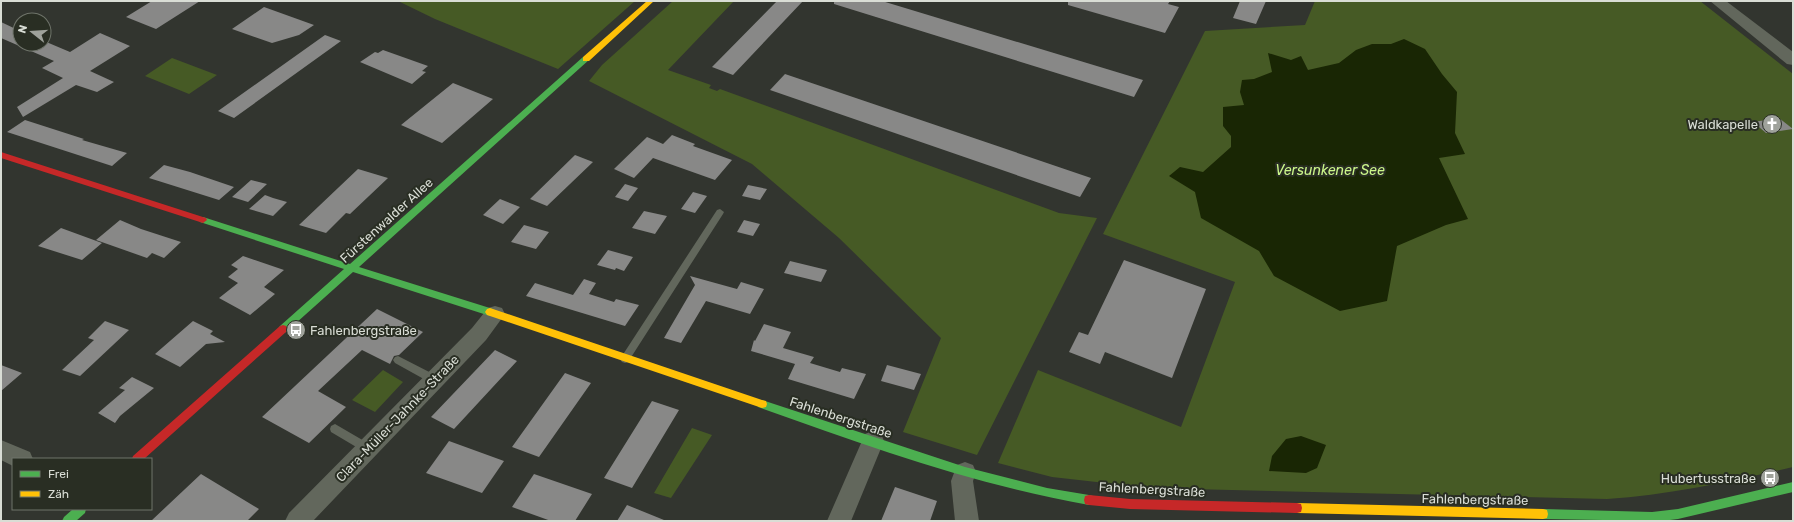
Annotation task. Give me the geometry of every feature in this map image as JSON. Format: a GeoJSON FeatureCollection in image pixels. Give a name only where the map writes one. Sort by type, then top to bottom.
{"type":"FeatureCollection","features":[{"type":"Feature","properties":{"kind":"street","name":"Fürstenwalder Allee"},"geometry":{"type":"LineString","coordinates":[[138,458],[651,1]]}},
{"type":"Feature","properties":{"kind":"street"},"geometry":{"type":"LineString","coordinates":[[1717,1],[1793,60]]}},
{"type":"Feature","properties":{"kind":"street","name":"Fahlenbergstraße"},"geometry":{"type":"LineString","coordinates":[[1,156],[495,314],[625,359],[965,472],[1040,491],[1107,502],[1652,517],[1702,515]]}},
{"type":"Feature","properties":{"kind":"street","name":"Clara-Müller-Jahnke-Straße"},"geometry":{"type":"LineString","coordinates":[[297,521],[479,334],[495,314]]}},
{"type":"Feature","properties":{"kind":"street"},"geometry":{"type":"LineString","coordinates":[[839,521],[873,441]]}},
{"type":"Feature","properties":{"kind":"street"},"geometry":{"type":"LineString","coordinates":[[1,450],[20,458]]}},
{"type":"Feature","properties":{"kind":"street"},"geometry":{"type":"LineString","coordinates":[[965,472],[962,481],[967,521]]}},
{"type":"Feature","properties":{"kind":"street"},"geometry":{"type":"LineString","coordinates":[[1702,515],[1793,487]]}},
{"type":"Feature","properties":{"kind":"street"},"geometry":{"type":"LineString","coordinates":[[68,521],[80,510]]}},
{"type":"Feature","properties":{"kind":"lane"},"geometry":{"type":"LineString","coordinates":[[625,359],[720,212]]}},
{"type":"Feature","properties":{"kind":"lane"},"geometry":{"type":"LineString","coordinates":[[398,360],[435,380]]}},
{"type":"Feature","properties":{"kind":"lane"},"geometry":{"type":"LineString","coordinates":[[335,430],[367,448]]}},
{"type":"Feature","properties":{"kind":"shaded area"},"geometry":{"type":"Polygon","coordinates":[[[398,1],[635,1],[558,69],[435,19],[398,1]]]}},
{"type":"Feature","properties":{"kind":"shaded area"},"geometry":{"type":"Polygon","coordinates":[[[673,1],[734,1],[668,70],[711,85],[709,88],[717,91],[720,89],[1059,213],[1097,218],[977,455],[903,432],[941,338],[839,238],[752,164],[589,81],[602,65],[673,1]]]}},
{"type":"Feature","properties":{"kind":"shaded area"},"geometry":{"type":"Polygon","coordinates":[[[1315,1],[1700,1],[1793,74],[1793,467],[1677,491],[1607,499],[1150,488],[1052,477],[998,463],[1038,370],[1181,427],[1235,282],[1103,234],[1205,31],[1305,25],[1315,1]]]}},
{"type":"Feature","properties":{"kind":"shaded area"},"geometry":{"type":"Polygon","coordinates":[[[172,58],[217,75],[189,94],[145,76],[172,58]]]}},
{"type":"Feature","properties":{"kind":"shaded area"},"geometry":{"type":"Polygon","coordinates":[[[383,370],[403,382],[375,412],[352,400],[383,370]]]}},
{"type":"Feature","properties":{"kind":"shaded area"},"geometry":{"type":"Polygon","coordinates":[[[692,428],[712,435],[671,498],[654,493],[692,428]]]}},
{"type":"Feature","properties":{"kind":"water","name":"Versunkener See"},"geometry":{"type":"Polygon","coordinates":[[[1404,39],[1425,49],[1442,74],[1457,92],[1455,133],[1465,154],[1439,158],[1468,219],[1446,225],[1397,246],[1387,301],[1340,311],[1274,276],[1259,251],[1201,218],[1195,192],[1169,176],[1180,167],[1203,172],[1231,147],[1231,136],[1223,126],[1223,107],[1244,105],[1240,92],[1242,80],[1254,79],[1272,72],[1268,53],[1291,60],[1301,56],[1308,70],[1339,63],[1356,50],[1372,44],[1391,44],[1404,39]]]}},
{"type":"Feature","properties":{"kind":"water"},"geometry":{"type":"Polygon","coordinates":[[[1301,436],[1326,445],[1317,468],[1306,473],[1269,471],[1272,456],[1286,439],[1301,436]]]}},
{"type":"Feature","properties":{"kind":"building"},"geometry":{"type":"Polygon","coordinates":[[[152,1],[200,1],[156,29],[126,17],[152,1]]]}},
{"type":"Feature","properties":{"kind":"building"},"geometry":{"type":"Polygon","coordinates":[[[777,1],[803,1],[733,75],[712,67],[777,1]]]}},
{"type":"Feature","properties":{"kind":"building"},"geometry":{"type":"Polygon","coordinates":[[[834,1],[882,1],[1143,80],[1134,97],[834,4],[834,1]]]}},
{"type":"Feature","properties":{"kind":"building"},"geometry":{"type":"Polygon","coordinates":[[[1068,1],[1170,1],[1168,4],[1179,7],[1165,33],[1068,5],[1068,1]]]}},
{"type":"Feature","properties":{"kind":"building"},"geometry":{"type":"Polygon","coordinates":[[[1240,1],[1266,1],[1256,24],[1233,18],[1240,1]]]}},
{"type":"Feature","properties":{"kind":"building"},"geometry":{"type":"Polygon","coordinates":[[[264,7],[314,25],[299,35],[272,43],[232,29],[264,7]]]}},
{"type":"Feature","properties":{"kind":"building"},"geometry":{"type":"Polygon","coordinates":[[[1,22],[12,27],[12,43],[1,38],[1,22]]]}},
{"type":"Feature","properties":{"kind":"building"},"geometry":{"type":"Polygon","coordinates":[[[100,33],[130,46],[90,71],[114,82],[97,92],[76,85],[23,117],[17,107],[63,78],[42,68],[54,61],[33,52],[52,52],[52,44],[70,52],[100,33]]]}},
{"type":"Feature","properties":{"kind":"building"},"geometry":{"type":"Polygon","coordinates":[[[325,35],[341,41],[234,118],[218,111],[325,35]]]}},
{"type":"Feature","properties":{"kind":"building"},"geometry":{"type":"Polygon","coordinates":[[[383,50],[428,66],[422,71],[426,72],[412,84],[360,62],[375,52],[378,53],[383,50]]]}},
{"type":"Feature","properties":{"kind":"building"},"geometry":{"type":"Polygon","coordinates":[[[785,74],[1091,178],[1080,197],[770,90],[785,74]]]}},
{"type":"Feature","properties":{"kind":"building"},"geometry":{"type":"Polygon","coordinates":[[[453,83],[493,99],[442,143],[401,125],[453,83]]]}},
{"type":"Feature","properties":{"kind":"building","name":"Waldkapelle"},"geometry":{"type":"Polygon","coordinates":[[[1779,118],[1793,129],[1766,133],[1753,122],[1779,118]]]}},
{"type":"Feature","properties":{"kind":"building"},"geometry":{"type":"Polygon","coordinates":[[[25,120],[84,139],[82,140],[127,153],[112,166],[7,132],[25,120]]]}},
{"type":"Feature","properties":{"kind":"building"},"geometry":{"type":"Polygon","coordinates":[[[672,135],[695,144],[693,146],[732,160],[715,180],[653,158],[634,178],[614,169],[647,137],[663,144],[672,135]]]}},
{"type":"Feature","properties":{"kind":"building"},"geometry":{"type":"Polygon","coordinates":[[[575,155],[593,162],[547,206],[530,199],[575,155]]]}},
{"type":"Feature","properties":{"kind":"building"},"geometry":{"type":"Polygon","coordinates":[[[164,165],[234,187],[219,200],[149,178],[164,165]]]}},
{"type":"Feature","properties":{"kind":"building"},"geometry":{"type":"Polygon","coordinates":[[[358,169],[388,178],[350,214],[346,213],[326,233],[299,225],[358,169]]]}},
{"type":"Feature","properties":{"kind":"building"},"geometry":{"type":"Polygon","coordinates":[[[251,180],[267,184],[248,202],[232,197],[251,180]]]}},
{"type":"Feature","properties":{"kind":"building"},"geometry":{"type":"Polygon","coordinates":[[[625,184],[638,188],[628,201],[615,197],[625,184]]]}},
{"type":"Feature","properties":{"kind":"building"},"geometry":{"type":"Polygon","coordinates":[[[748,185],[767,189],[760,200],[742,196],[748,185]]]}},
{"type":"Feature","properties":{"kind":"building"},"geometry":{"type":"Polygon","coordinates":[[[693,192],[707,196],[695,213],[681,209],[693,192]]]}},
{"type":"Feature","properties":{"kind":"building"},"geometry":{"type":"Polygon","coordinates":[[[265,195],[287,202],[273,216],[249,209],[265,195]]]}},
{"type":"Feature","properties":{"kind":"building"},"geometry":{"type":"Polygon","coordinates":[[[500,199],[520,207],[503,224],[483,215],[500,199]]]}},
{"type":"Feature","properties":{"kind":"building"},"geometry":{"type":"Polygon","coordinates":[[[644,211],[667,216],[655,234],[632,228],[644,211]]]}},
{"type":"Feature","properties":{"kind":"building"},"geometry":{"type":"Polygon","coordinates":[[[120,220],[141,229],[181,242],[164,258],[152,253],[147,258],[96,240],[120,220]]]}},
{"type":"Feature","properties":{"kind":"building"},"geometry":{"type":"Polygon","coordinates":[[[744,220],[760,224],[753,236],[737,232],[744,220]]]}},
{"type":"Feature","properties":{"kind":"building"},"geometry":{"type":"Polygon","coordinates":[[[524,225],[549,232],[536,249],[511,242],[524,225]]]}},
{"type":"Feature","properties":{"kind":"building"},"geometry":{"type":"Polygon","coordinates":[[[61,228],[102,243],[82,260],[38,246],[61,228]]]}},
{"type":"Feature","properties":{"kind":"building"},"geometry":{"type":"Polygon","coordinates":[[[608,250],[633,257],[624,271],[597,265],[608,250]]]}},
{"type":"Feature","properties":{"kind":"building"},"geometry":{"type":"Polygon","coordinates":[[[243,256],[284,270],[264,287],[275,294],[250,315],[219,298],[238,283],[228,277],[238,269],[231,265],[243,256]]]}},
{"type":"Feature","properties":{"kind":"building"},"geometry":{"type":"Polygon","coordinates":[[[1124,260],[1206,289],[1172,378],[1105,352],[1100,364],[1069,352],[1079,332],[1088,335],[1124,260]]]}},
{"type":"Feature","properties":{"kind":"building"},"geometry":{"type":"Polygon","coordinates":[[[790,261],[827,270],[821,282],[784,273],[790,261]]]}},
{"type":"Feature","properties":{"kind":"building"},"geometry":{"type":"Polygon","coordinates":[[[690,276],[737,289],[741,282],[764,289],[750,314],[706,301],[681,343],[664,338],[695,285],[690,276]]]}},
{"type":"Feature","properties":{"kind":"building"},"geometry":{"type":"Polygon","coordinates":[[[584,279],[596,283],[589,294],[614,302],[616,299],[639,305],[625,326],[526,296],[535,283],[573,295],[584,279]]]}},
{"type":"Feature","properties":{"kind":"building"},"geometry":{"type":"Polygon","coordinates":[[[377,309],[423,332],[399,355],[394,356],[390,364],[362,350],[318,391],[346,407],[309,443],[262,417],[377,309]]]}},
{"type":"Feature","properties":{"kind":"building"},"geometry":{"type":"Polygon","coordinates":[[[105,321],[129,330],[80,376],[62,370],[94,340],[88,338],[105,321]]]}},
{"type":"Feature","properties":{"kind":"building"},"geometry":{"type":"Polygon","coordinates":[[[193,321],[213,331],[210,334],[225,342],[206,344],[180,367],[155,354],[193,321]]]}},
{"type":"Feature","properties":{"kind":"building"},"geometry":{"type":"Polygon","coordinates":[[[764,324],[791,332],[783,348],[814,357],[810,363],[840,372],[842,368],[866,374],[854,399],[788,379],[795,364],[751,351],[754,340],[755,341],[764,324]]]}},
{"type":"Feature","properties":{"kind":"building"},"geometry":{"type":"Polygon","coordinates":[[[495,350],[517,361],[454,429],[431,417],[495,350]]]}},
{"type":"Feature","properties":{"kind":"building"},"geometry":{"type":"Polygon","coordinates":[[[1,365],[22,373],[1,391],[1,365]]]}},
{"type":"Feature","properties":{"kind":"building"},"geometry":{"type":"Polygon","coordinates":[[[887,365],[921,374],[914,390],[881,381],[887,365]]]}},
{"type":"Feature","properties":{"kind":"building"},"geometry":{"type":"Polygon","coordinates":[[[565,373],[591,383],[539,457],[512,447],[565,373]]]}},
{"type":"Feature","properties":{"kind":"building"},"geometry":{"type":"Polygon","coordinates":[[[132,377],[154,388],[120,416],[115,423],[98,413],[125,390],[119,388],[132,377]]]}},
{"type":"Feature","properties":{"kind":"building"},"geometry":{"type":"Polygon","coordinates":[[[652,401],[679,410],[632,488],[604,478],[652,401]]]}},
{"type":"Feature","properties":{"kind":"building"},"geometry":{"type":"Polygon","coordinates":[[[449,441],[504,461],[482,493],[426,473],[449,441]]]}},
{"type":"Feature","properties":{"kind":"building"},"geometry":{"type":"Polygon","coordinates":[[[201,474],[259,509],[247,521],[151,521],[201,474]]]}},
{"type":"Feature","properties":{"kind":"building"},"geometry":{"type":"Polygon","coordinates":[[[534,474],[592,494],[575,521],[551,521],[512,507],[534,474]]]}},
{"type":"Feature","properties":{"kind":"building"},"geometry":{"type":"Polygon","coordinates":[[[895,487],[937,501],[930,521],[881,521],[895,487]]]}},
{"type":"Feature","properties":{"kind":"building"},"geometry":{"type":"Polygon","coordinates":[[[627,505],[664,520],[664,521],[617,521],[627,505]]]}},
{"type":"Feature","properties":{"kind":"traffic: fast"},"geometry":{"type":"LineString","coordinates":[[283,329],[586,59]]}},
{"type":"Feature","properties":{"kind":"traffic: fast"},"geometry":{"type":"LineString","coordinates":[[203,220],[490,312]]}},
{"type":"Feature","properties":{"kind":"traffic: fast"},"geometry":{"type":"LineString","coordinates":[[762,404],[883,446],[965,472],[1047,493],[1089,500]]}},
{"type":"Feature","properties":{"kind":"traffic: fast"},"geometry":{"type":"LineString","coordinates":[[1543,514],[1652,517],[1678,514],[1793,487]]}},
{"type":"Feature","properties":{"kind":"traffic: fast"},"geometry":{"type":"LineString","coordinates":[[68,521],[80,510]]}},
{"type":"Feature","properties":{"kind":"traffic: slow"},"geometry":{"type":"LineString","coordinates":[[586,59],[651,1]]}},
{"type":"Feature","properties":{"kind":"traffic: slow"},"geometry":{"type":"LineString","coordinates":[[490,312],[762,404]]}},
{"type":"Feature","properties":{"kind":"traffic: slow"},"geometry":{"type":"LineString","coordinates":[[1297,508],[1543,514]]}},
{"type":"Feature","properties":{"kind":"traffic: jam"},"geometry":{"type":"LineString","coordinates":[[1,155],[203,220]]}},
{"type":"Feature","properties":{"kind":"traffic: jam"},"geometry":{"type":"LineString","coordinates":[[138,458],[283,329]]}},
{"type":"Feature","properties":{"kind":"traffic: jam"},"geometry":{"type":"LineString","coordinates":[[1089,500],[1130,504],[1297,508]]}},
{"type":"Feature","properties":{"kind":"place","name":"Waldkapelle"},"geometry":{"type":"Point","coordinates":[1772,124]}},
{"type":"Feature","properties":{"kind":"place","name":"Fahlenbergstraße"},"geometry":{"type":"Point","coordinates":[296,330]}},
{"type":"Feature","properties":{"kind":"place","name":"Hubertusstraße"},"geometry":{"type":"Point","coordinates":[1770,478]}}]}
